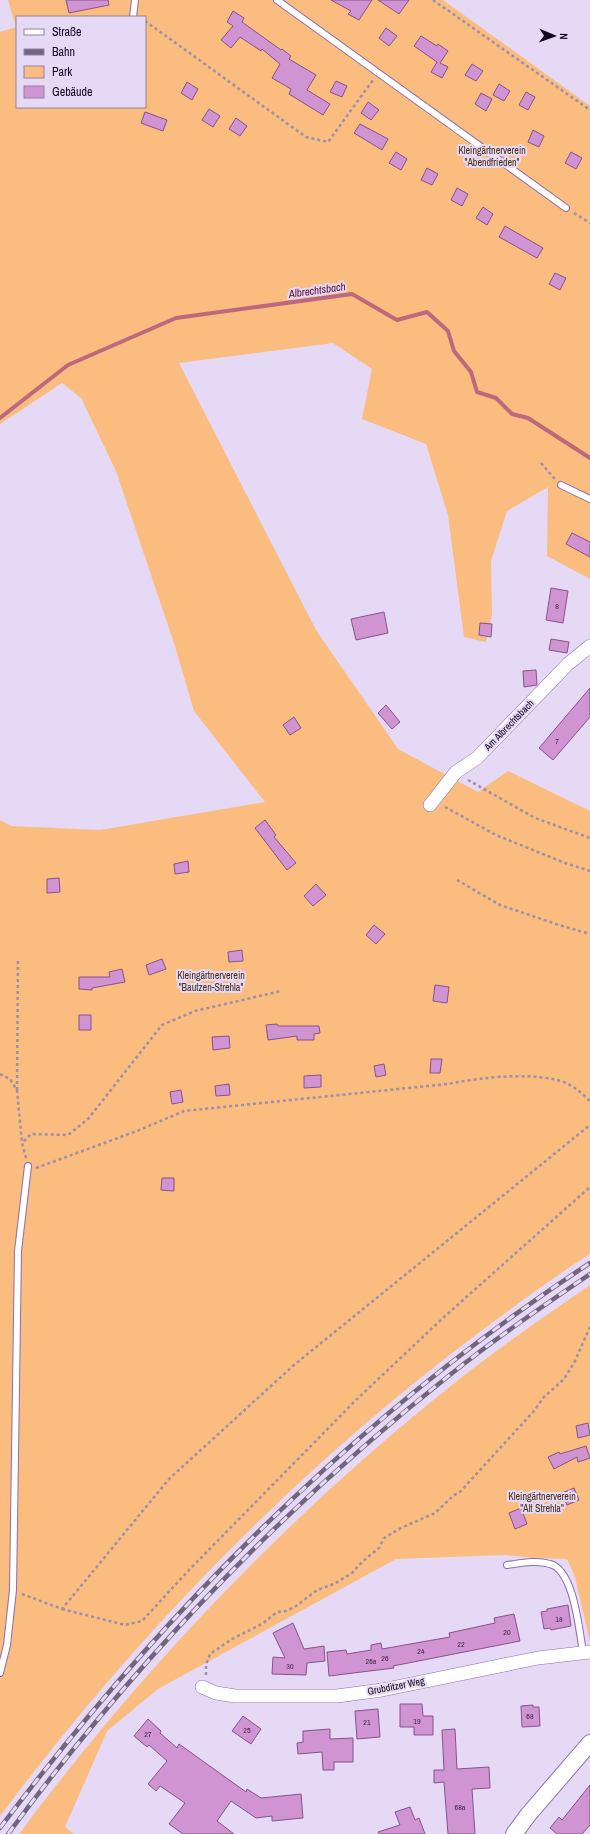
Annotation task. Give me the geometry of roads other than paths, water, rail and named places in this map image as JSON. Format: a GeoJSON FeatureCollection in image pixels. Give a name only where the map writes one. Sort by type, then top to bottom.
{"type":"FeatureCollection","features":[{"type":"Feature","properties":{"kind":"street","name":"Am Albrechtsbach"},"geometry":{"type":"LineString","coordinates":[[432,803],[456,772],[477,758],[568,664],[590,646]]}},
{"type":"Feature","properties":{"kind":"street","name":"Grubditzer Weg"},"geometry":{"type":"LineString","coordinates":[[202,1686],[216,1693],[235,1696],[336,1696],[382,1690],[538,1658],[586,1652]]}},
{"type":"Feature","properties":{"kind":"street"},"geometry":{"type":"LineString","coordinates":[[514,1834],[528,1815],[590,1743]]}},
{"type":"Feature","properties":{"kind":"lane"},"geometry":{"type":"LineString","coordinates":[[133,16],[135,0]]}},
{"type":"Feature","properties":{"kind":"lane"},"geometry":{"type":"LineString","coordinates":[[277,0],[566,208]]}},
{"type":"Feature","properties":{"kind":"lane"},"geometry":{"type":"LineString","coordinates":[[561,485],[590,499]]}},
{"type":"Feature","properties":{"kind":"lane"},"geometry":{"type":"LineString","coordinates":[[0,1673],[12,1590],[18,1250],[28,1166]]}},
{"type":"Feature","properties":{"kind":"lane"},"geometry":{"type":"LineString","coordinates":[[507,1565],[533,1561],[551,1564],[560,1569],[568,1580],[586,1652]]}},
{"type":"Feature","properties":{"kind":"waterway","name":"Albrechtsbach"},"geometry":{"type":"LineString","coordinates":[[0,418],[68,365],[176,318],[352,294],[397,320],[427,312],[448,331],[454,351],[471,372],[477,392],[496,398],[512,414],[528,418],[590,458]]}},
{"type":"Feature","properties":{"kind":"railway"},"geometry":{"type":"LineString","coordinates":[[0,1828],[63,1747],[129,1669],[198,1593],[271,1520],[346,1450],[424,1384],[506,1321],[590,1263]]}},
{"type":"Feature","properties":{"kind":"railway"},"geometry":{"type":"LineString","coordinates":[[8,1834],[107,1708],[214,1589],[270,1533],[389,1425],[451,1374],[502,1335],[590,1274]]}},
{"type":"Feature","properties":{"kind":"park label","name":"Kleingärtnerverein \"Abendfrieden\""},"geometry":{"type":"Point","coordinates":[492,156]}},
{"type":"Feature","properties":{"kind":"park label","name":"Kleingärtnerverein \"Bautzen-Strehla\""},"geometry":{"type":"Point","coordinates":[211,980]}},
{"type":"Feature","properties":{"kind":"park label","name":"Kleingärtnerverein \"Alt Strehla\""},"geometry":{"type":"Point","coordinates":[542,1502]}}]}
